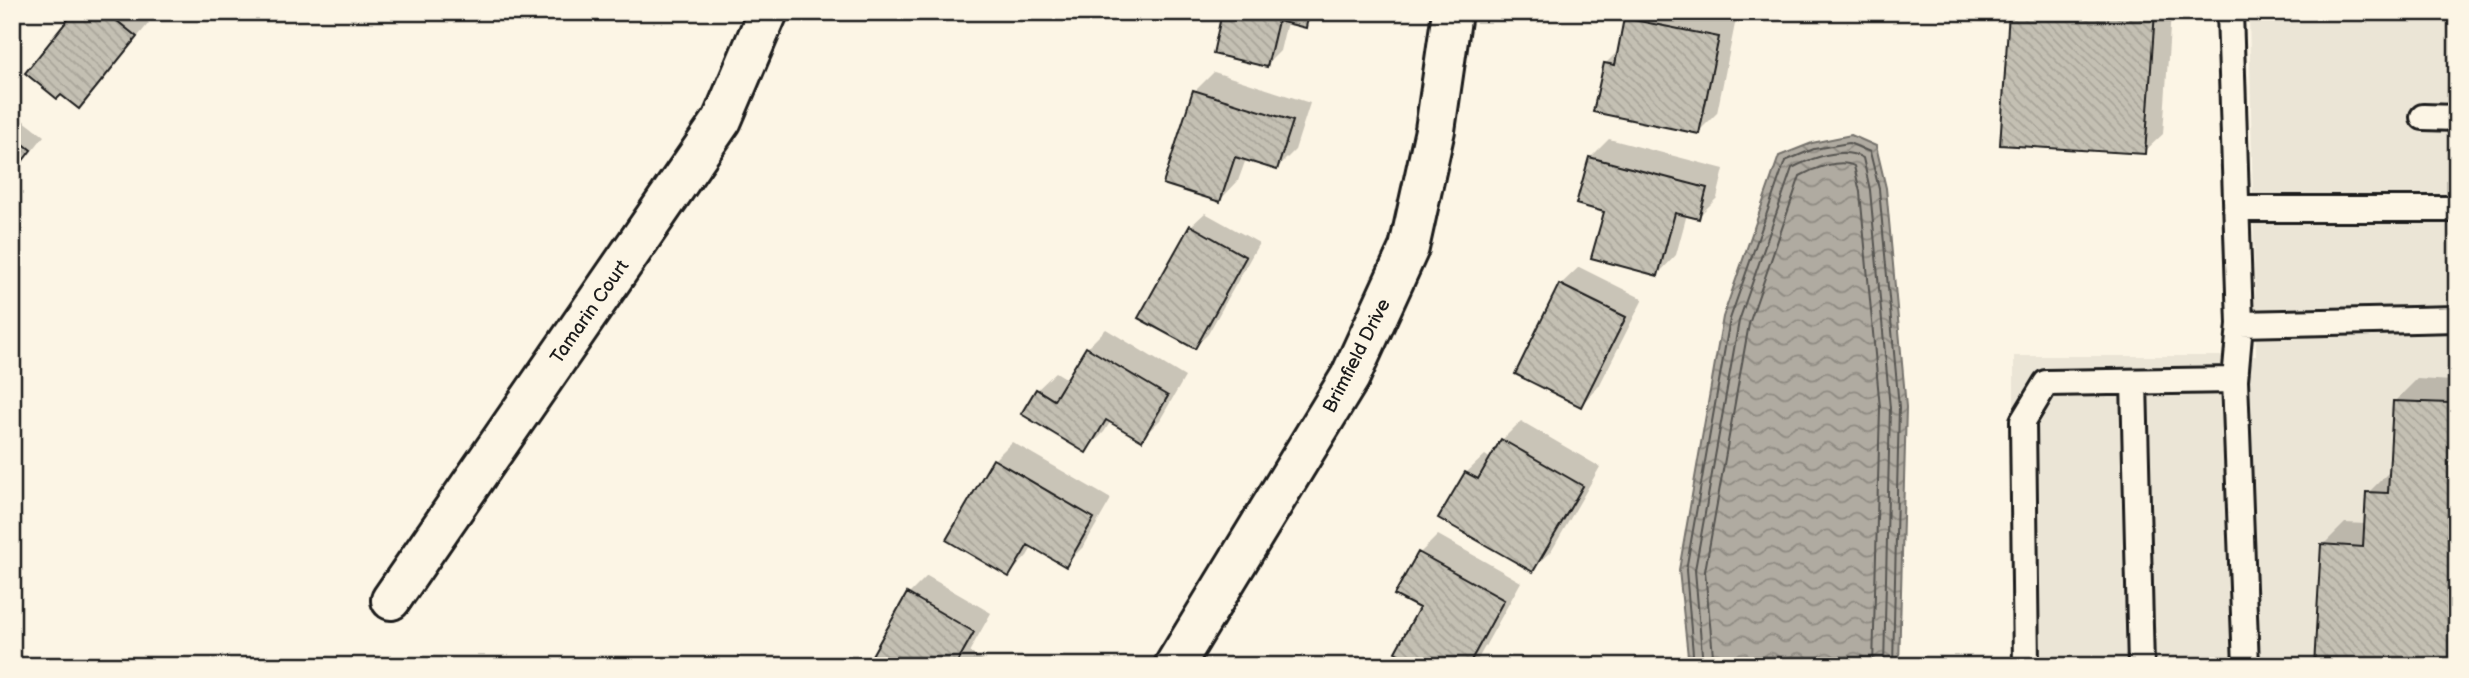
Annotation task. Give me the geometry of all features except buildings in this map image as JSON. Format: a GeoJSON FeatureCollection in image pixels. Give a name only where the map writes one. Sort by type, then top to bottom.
{"type":"FeatureCollection","features":[{"type":"Feature","properties":{"kind":"street","name":"Tamarin Court"},"geometry":{"type":"LineString","coordinates":[[391,600],[722,120],[768,12]]}},
{"type":"Feature","properties":{"kind":"street","name":"Brimfield Drive"},"geometry":{"type":"LineString","coordinates":[[1174,666],[1350,377],[1409,248],[1435,130],[1452,12]]}},
{"type":"Feature","properties":{"kind":"lane"},"geometry":{"type":"LineString","coordinates":[[2230,12],[2240,324],[2235,380],[2246,666]]}},
{"type":"Feature","properties":{"kind":"lane"},"geometry":{"type":"LineString","coordinates":[[2423,117],[2457,118]]}},
{"type":"Feature","properties":{"kind":"lane"},"geometry":{"type":"LineString","coordinates":[[2236,209],[2457,209]]}},
{"type":"Feature","properties":{"kind":"lane"},"geometry":{"type":"LineString","coordinates":[[2240,324],[2457,318]]}},
{"type":"Feature","properties":{"kind":"lane"},"geometry":{"type":"LineString","coordinates":[[2026,666],[2023,421],[2046,383],[2235,380]]}},
{"type":"Feature","properties":{"kind":"lane"},"geometry":{"type":"LineString","coordinates":[[2134,382],[2141,666]]}},
{"type":"Feature","properties":{"kind":"shaded area"},"geometry":{"type":"Polygon","coordinates":[[[2249,12],[2457,12],[2457,666],[2014,666],[2014,356],[2256,356],[2249,12]]]}},
{"type":"Feature","properties":{"kind":"water"},"geometry":{"type":"Polygon","coordinates":[[[1851,135],[1876,146],[1886,188],[1906,407],[1899,666],[1689,666],[1679,570],[1723,317],[1779,156],[1812,143],[1851,135]]]}}]}
